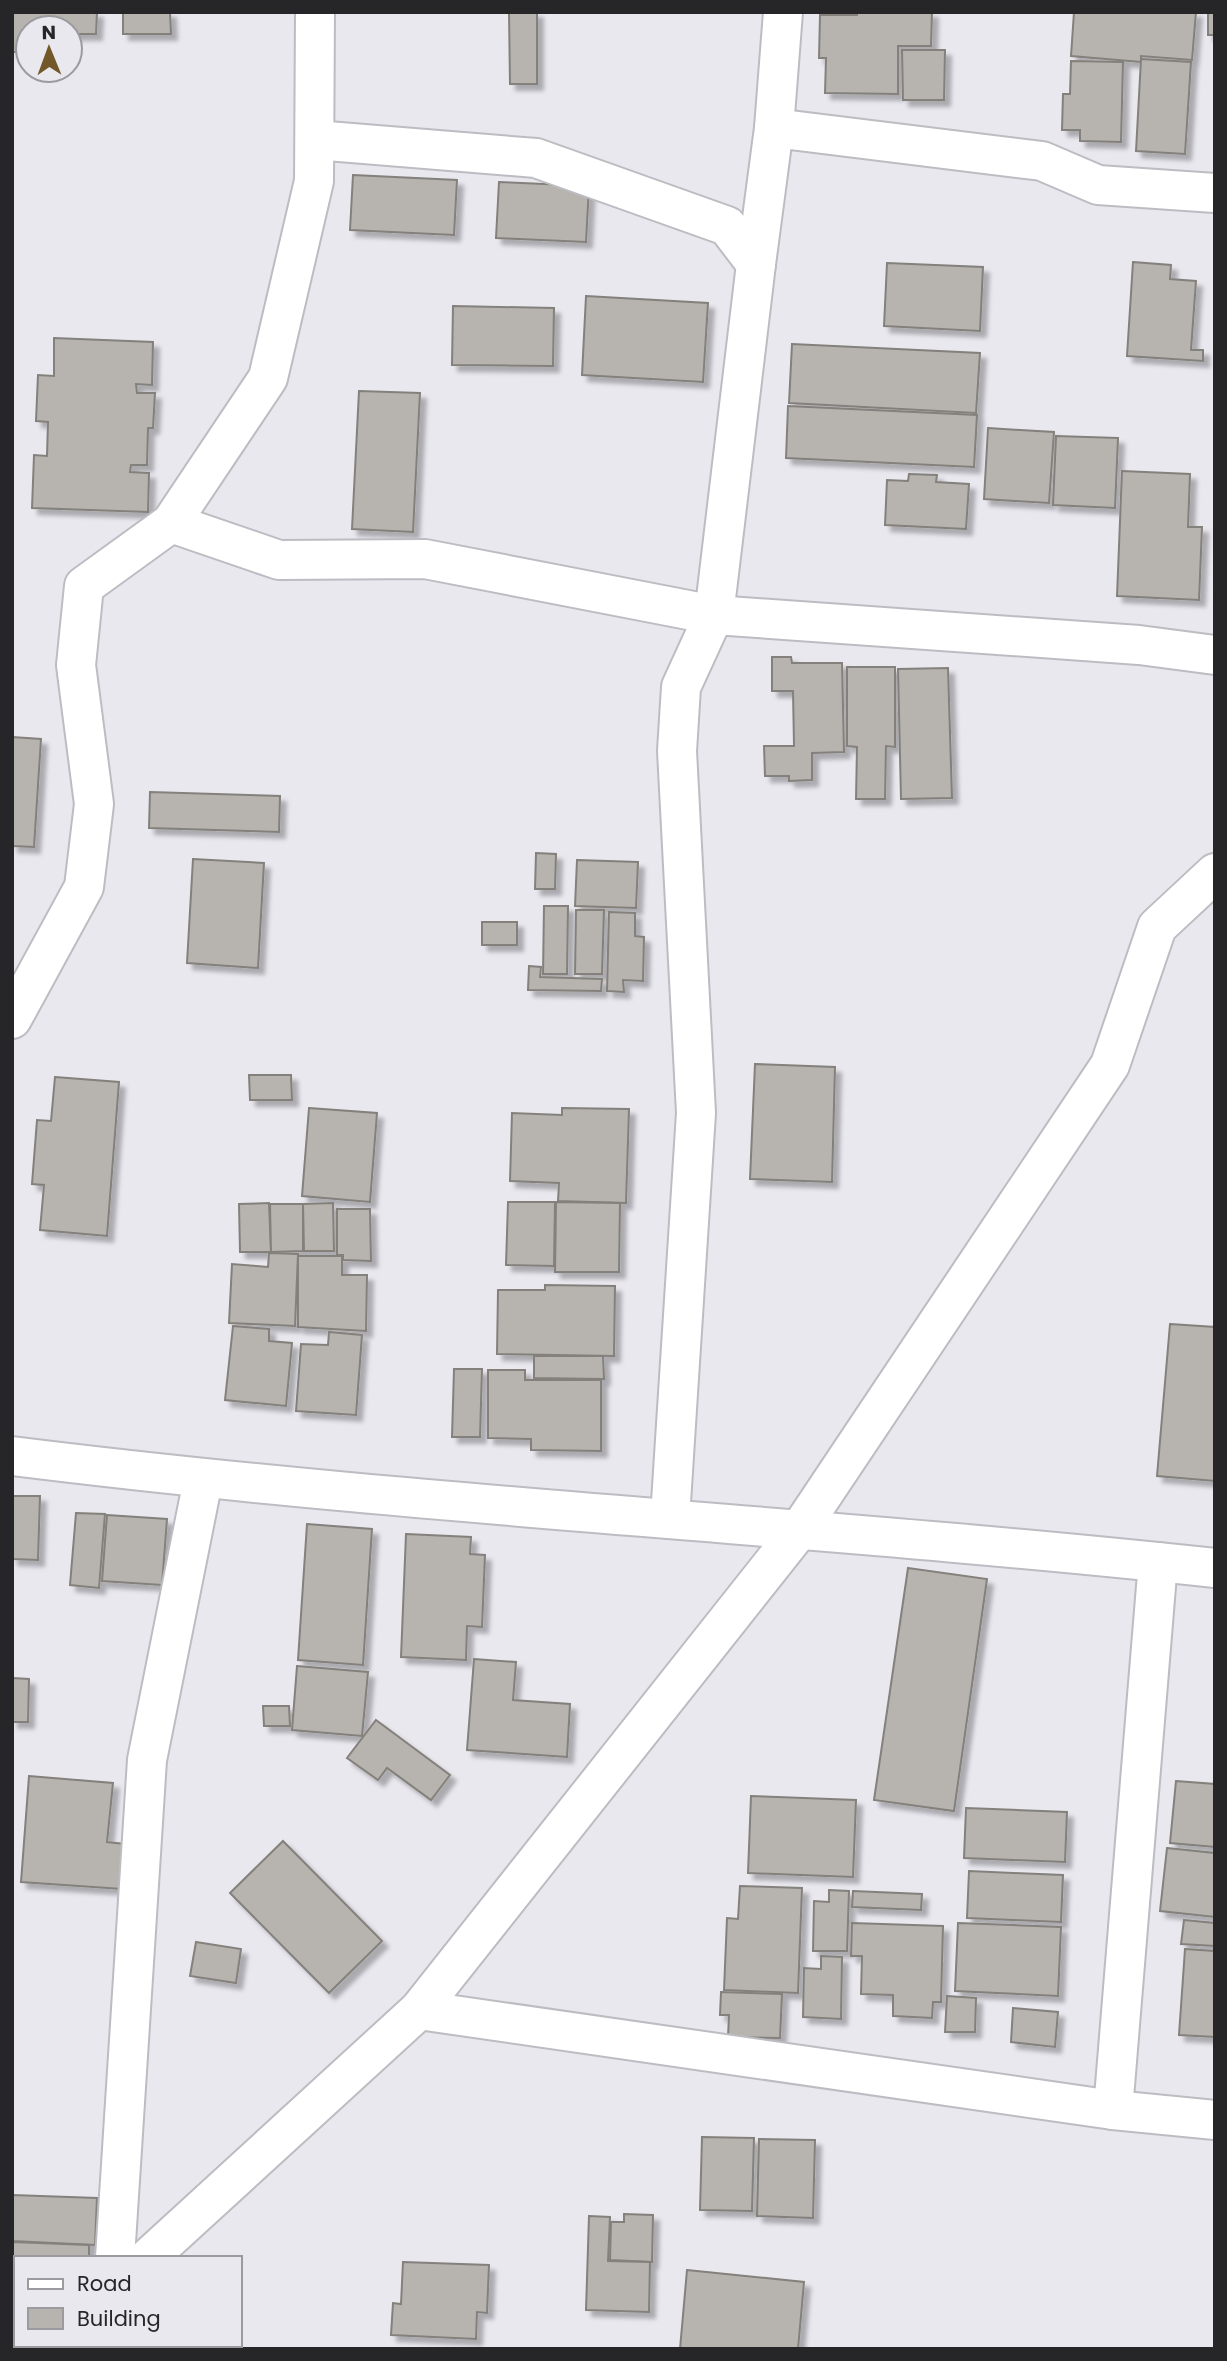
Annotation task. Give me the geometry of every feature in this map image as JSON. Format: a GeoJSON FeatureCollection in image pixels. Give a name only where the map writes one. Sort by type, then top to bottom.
{"type":"FeatureCollection","features":[{"type":"Feature","properties":{"kind":"street"},"geometry":{"type":"LineString","coordinates":[[12,1019],[84,887],[94,804],[76,665],[84,586],[171,523],[268,378],[314,181],[315,12]]}},
{"type":"Feature","properties":{"kind":"street"},"geometry":{"type":"LineString","coordinates":[[670,1518],[696,1113],[677,751],[681,687],[714,615],[775,128],[783,12]]}},
{"type":"Feature","properties":{"kind":"street"},"geometry":{"type":"LineString","coordinates":[[775,128],[1042,161],[1098,185],[1215,193]]}},
{"type":"Feature","properties":{"kind":"street"},"geometry":{"type":"LineString","coordinates":[[315,140],[536,158],[727,226],[756,264]]}},
{"type":"Feature","properties":{"kind":"street"},"geometry":{"type":"LineString","coordinates":[[171,523],[279,560],[425,559],[714,615],[1139,645],[1215,655]]}},
{"type":"Feature","properties":{"kind":"street"},"geometry":{"type":"LineString","coordinates":[[150,2256],[419,2010],[800,1529],[1110,1065],[1157,927],[1215,873]]}},
{"type":"Feature","properties":{"kind":"street"},"geometry":{"type":"LineString","coordinates":[[12,1456],[203,1480],[800,1529],[1215,1569]]}},
{"type":"Feature","properties":{"kind":"street"},"geometry":{"type":"LineString","coordinates":[[115,2256],[147,1760],[203,1480]]}},
{"type":"Feature","properties":{"kind":"street"},"geometry":{"type":"LineString","coordinates":[[1113,2110],[1157,1562]]}},
{"type":"Feature","properties":{"kind":"street"},"geometry":{"type":"LineString","coordinates":[[419,2010],[1113,2110],[1215,2120]]}},
{"type":"Feature","properties":{"kind":"building"},"geometry":{"type":"Polygon","coordinates":[[[12,12],[97,12],[96,34],[84,34],[84,14],[14,14],[12,52],[12,12]]]}},
{"type":"Feature","properties":{"kind":"building"},"geometry":{"type":"Polygon","coordinates":[[[123,12],[170,12],[171,34],[123,34],[123,12]]]}},
{"type":"Feature","properties":{"kind":"building"},"geometry":{"type":"Polygon","coordinates":[[[509,12],[537,12],[537,84],[510,84],[509,12]]]}},
{"type":"Feature","properties":{"kind":"building"},"geometry":{"type":"Polygon","coordinates":[[[857,12],[932,12],[931,46],[898,46],[898,94],[825,93],[826,58],[819,58],[820,15],[857,15],[857,12]]]}},
{"type":"Feature","properties":{"kind":"building"},"geometry":{"type":"Polygon","coordinates":[[[1074,12],[1196,12],[1192,60],[1141,56],[1141,62],[1071,56],[1074,12]]]}},
{"type":"Feature","properties":{"kind":"building"},"geometry":{"type":"Polygon","coordinates":[[[1208,12],[1215,12],[1215,35],[1208,35],[1208,12]]]}},
{"type":"Feature","properties":{"kind":"building"},"geometry":{"type":"Polygon","coordinates":[[[902,50],[945,50],[944,100],[903,100],[902,50]]]}},
{"type":"Feature","properties":{"kind":"building"},"geometry":{"type":"Polygon","coordinates":[[[1141,59],[1191,62],[1185,154],[1136,151],[1141,59]]]}},
{"type":"Feature","properties":{"kind":"building"},"geometry":{"type":"Polygon","coordinates":[[[1071,61],[1123,62],[1121,142],[1080,141],[1080,130],[1062,130],[1063,94],[1070,94],[1071,61]]]}},
{"type":"Feature","properties":{"kind":"building"},"geometry":{"type":"Polygon","coordinates":[[[353,175],[457,180],[454,235],[350,230],[353,175]]]}},
{"type":"Feature","properties":{"kind":"building"},"geometry":{"type":"Polygon","coordinates":[[[499,182],[589,186],[586,242],[496,238],[499,182]]]}},
{"type":"Feature","properties":{"kind":"building"},"geometry":{"type":"Polygon","coordinates":[[[1133,262],[1171,265],[1170,279],[1196,281],[1191,350],[1203,350],[1203,361],[1127,356],[1133,262]]]}},
{"type":"Feature","properties":{"kind":"building"},"geometry":{"type":"Polygon","coordinates":[[[887,263],[983,267],[980,331],[884,326],[887,263]]]}},
{"type":"Feature","properties":{"kind":"building"},"geometry":{"type":"Polygon","coordinates":[[[586,296],[708,303],[703,382],[582,375],[586,296]]]}},
{"type":"Feature","properties":{"kind":"building"},"geometry":{"type":"Polygon","coordinates":[[[453,306],[554,308],[553,366],[452,365],[453,306]]]}},
{"type":"Feature","properties":{"kind":"building"},"geometry":{"type":"Polygon","coordinates":[[[54,338],[153,342],[152,385],[136,384],[137,393],[155,393],[153,428],[148,428],[147,465],[131,465],[130,472],[149,473],[148,512],[32,508],[34,455],[47,456],[48,422],[36,421],[38,375],[54,376],[54,338]]]}},
{"type":"Feature","properties":{"kind":"building"},"geometry":{"type":"Polygon","coordinates":[[[792,344],[980,353],[976,413],[789,403],[792,344]]]}},
{"type":"Feature","properties":{"kind":"building"},"geometry":{"type":"Polygon","coordinates":[[[359,391],[420,393],[413,532],[352,529],[359,391]]]}},
{"type":"Feature","properties":{"kind":"building"},"geometry":{"type":"Polygon","coordinates":[[[788,406],[977,415],[974,467],[786,458],[788,406]]]}},
{"type":"Feature","properties":{"kind":"building"},"geometry":{"type":"Polygon","coordinates":[[[988,428],[1054,432],[1049,503],[984,499],[988,428]]]}},
{"type":"Feature","properties":{"kind":"building"},"geometry":{"type":"Polygon","coordinates":[[[1056,436],[1118,438],[1115,508],[1053,505],[1056,436]]]}},
{"type":"Feature","properties":{"kind":"building"},"geometry":{"type":"Polygon","coordinates":[[[1122,471],[1190,474],[1188,527],[1202,527],[1199,600],[1117,596],[1122,471]]]}},
{"type":"Feature","properties":{"kind":"building"},"geometry":{"type":"Polygon","coordinates":[[[909,474],[937,475],[936,482],[969,484],[966,529],[885,525],[887,480],[908,481],[909,474]]]}},
{"type":"Feature","properties":{"kind":"building"},"geometry":{"type":"Polygon","coordinates":[[[772,657],[791,657],[792,663],[842,663],[844,752],[812,753],[812,780],[789,781],[789,776],[765,776],[764,746],[794,746],[793,691],[772,691],[772,657]]]}},
{"type":"Feature","properties":{"kind":"building"},"geometry":{"type":"Polygon","coordinates":[[[847,667],[895,667],[895,747],[886,746],[885,799],[856,799],[857,747],[847,746],[847,667]]]}},
{"type":"Feature","properties":{"kind":"building"},"geometry":{"type":"Polygon","coordinates":[[[948,668],[952,798],[901,799],[898,669],[948,668]]]}},
{"type":"Feature","properties":{"kind":"building"},"geometry":{"type":"Polygon","coordinates":[[[12,737],[41,739],[34,847],[12,846],[12,737]]]}},
{"type":"Feature","properties":{"kind":"building"},"geometry":{"type":"Polygon","coordinates":[[[150,792],[280,796],[279,832],[149,828],[150,792]]]}},
{"type":"Feature","properties":{"kind":"building"},"geometry":{"type":"Polygon","coordinates":[[[536,853],[556,854],[555,889],[535,889],[536,853]]]}},
{"type":"Feature","properties":{"kind":"building"},"geometry":{"type":"Polygon","coordinates":[[[193,859],[264,863],[258,968],[187,963],[193,859]]]}},
{"type":"Feature","properties":{"kind":"building"},"geometry":{"type":"Polygon","coordinates":[[[577,860],[638,862],[636,908],[575,906],[577,860]]]}},
{"type":"Feature","properties":{"kind":"building"},"geometry":{"type":"Polygon","coordinates":[[[544,906],[568,906],[567,974],[543,974],[544,906]]]}},
{"type":"Feature","properties":{"kind":"building"},"geometry":{"type":"Polygon","coordinates":[[[576,910],[604,910],[602,974],[575,974],[576,910]]]}},
{"type":"Feature","properties":{"kind":"building"},"geometry":{"type":"Polygon","coordinates":[[[609,912],[635,913],[635,936],[644,937],[643,981],[623,980],[624,992],[607,991],[609,912]]]}},
{"type":"Feature","properties":{"kind":"building"},"geometry":{"type":"Polygon","coordinates":[[[482,922],[517,922],[517,945],[482,945],[482,922]]]}},
{"type":"Feature","properties":{"kind":"building"},"geometry":{"type":"Polygon","coordinates":[[[529,966],[541,967],[540,977],[602,979],[601,991],[528,990],[529,966]]]}},
{"type":"Feature","properties":{"kind":"building"},"geometry":{"type":"Polygon","coordinates":[[[755,1064],[835,1067],[832,1182],[750,1179],[755,1064]]]}},
{"type":"Feature","properties":{"kind":"building"},"geometry":{"type":"Polygon","coordinates":[[[249,1075],[291,1075],[292,1100],[250,1100],[249,1075]]]}},
{"type":"Feature","properties":{"kind":"building"},"geometry":{"type":"Polygon","coordinates":[[[55,1077],[119,1082],[107,1236],[40,1230],[44,1185],[32,1184],[37,1120],[51,1121],[55,1077]]]}},
{"type":"Feature","properties":{"kind":"building"},"geometry":{"type":"Polygon","coordinates":[[[309,1108],[377,1113],[370,1202],[302,1196],[309,1108]]]}},
{"type":"Feature","properties":{"kind":"building"},"geometry":{"type":"Polygon","coordinates":[[[562,1108],[629,1109],[626,1203],[558,1201],[559,1183],[510,1181],[512,1113],[562,1115],[562,1108]]]}},
{"type":"Feature","properties":{"kind":"building"},"geometry":{"type":"Polygon","coordinates":[[[508,1202],[555,1202],[554,1266],[506,1265],[508,1202]]]}},
{"type":"Feature","properties":{"kind":"building"},"geometry":{"type":"Polygon","coordinates":[[[556,1202],[620,1203],[619,1272],[555,1272],[556,1202]]]}},
{"type":"Feature","properties":{"kind":"building"},"geometry":{"type":"Polygon","coordinates":[[[269,1203],[271,1252],[240,1252],[239,1204],[269,1203]]]}},
{"type":"Feature","properties":{"kind":"building"},"geometry":{"type":"Polygon","coordinates":[[[333,1203],[334,1251],[304,1251],[303,1204],[333,1203]]]}},
{"type":"Feature","properties":{"kind":"building"},"geometry":{"type":"Polygon","coordinates":[[[270,1204],[303,1204],[303,1251],[271,1252],[270,1204]]]}},
{"type":"Feature","properties":{"kind":"building"},"geometry":{"type":"Polygon","coordinates":[[[337,1209],[370,1209],[371,1261],[343,1260],[343,1255],[337,1255],[337,1209]]]}},
{"type":"Feature","properties":{"kind":"building"},"geometry":{"type":"Polygon","coordinates":[[[269,1253],[298,1254],[295,1326],[229,1323],[232,1264],[268,1267],[269,1253]]]}},
{"type":"Feature","properties":{"kind":"building"},"geometry":{"type":"Polygon","coordinates":[[[298,1256],[342,1256],[342,1275],[367,1275],[366,1331],[298,1327],[298,1256]]]}},
{"type":"Feature","properties":{"kind":"building"},"geometry":{"type":"Polygon","coordinates":[[[545,1285],[615,1286],[614,1356],[497,1354],[498,1290],[545,1290],[545,1285]]]}},
{"type":"Feature","properties":{"kind":"building"},"geometry":{"type":"Polygon","coordinates":[[[1170,1324],[1215,1327],[1215,1481],[1157,1476],[1170,1324]]]}},
{"type":"Feature","properties":{"kind":"building"},"geometry":{"type":"Polygon","coordinates":[[[233,1326],[269,1329],[269,1341],[292,1343],[286,1406],[225,1400],[233,1326]]]}},
{"type":"Feature","properties":{"kind":"building"},"geometry":{"type":"Polygon","coordinates":[[[329,1332],[362,1335],[356,1415],[296,1411],[301,1344],[328,1345],[329,1332]]]}},
{"type":"Feature","properties":{"kind":"building"},"geometry":{"type":"Polygon","coordinates":[[[534,1356],[603,1356],[604,1379],[534,1378],[534,1356]]]}},
{"type":"Feature","properties":{"kind":"building"},"geometry":{"type":"Polygon","coordinates":[[[454,1369],[482,1369],[480,1437],[452,1437],[454,1369]]]}},
{"type":"Feature","properties":{"kind":"building"},"geometry":{"type":"Polygon","coordinates":[[[488,1370],[525,1370],[525,1380],[601,1380],[601,1451],[531,1450],[531,1439],[488,1438],[488,1370]]]}},
{"type":"Feature","properties":{"kind":"building"},"geometry":{"type":"Polygon","coordinates":[[[12,1496],[40,1496],[38,1560],[12,1559],[12,1496]]]}},
{"type":"Feature","properties":{"kind":"building"},"geometry":{"type":"Polygon","coordinates":[[[76,1513],[105,1514],[99,1588],[70,1585],[76,1513]]]}},
{"type":"Feature","properties":{"kind":"building"},"geometry":{"type":"Polygon","coordinates":[[[107,1515],[167,1519],[162,1585],[102,1581],[107,1515]]]}},
{"type":"Feature","properties":{"kind":"building"},"geometry":{"type":"Polygon","coordinates":[[[307,1524],[372,1529],[363,1665],[298,1660],[307,1524]]]}},
{"type":"Feature","properties":{"kind":"building"},"geometry":{"type":"Polygon","coordinates":[[[406,1534],[471,1537],[470,1554],[485,1555],[482,1627],[467,1626],[466,1660],[401,1657],[406,1534]]]}},
{"type":"Feature","properties":{"kind":"building"},"geometry":{"type":"Polygon","coordinates":[[[908,1568],[987,1579],[954,1811],[874,1800],[908,1568]]]}},
{"type":"Feature","properties":{"kind":"building"},"geometry":{"type":"Polygon","coordinates":[[[474,1659],[516,1662],[513,1700],[570,1704],[567,1757],[467,1750],[474,1659]]]}},
{"type":"Feature","properties":{"kind":"building"},"geometry":{"type":"Polygon","coordinates":[[[297,1666],[368,1672],[362,1736],[292,1730],[297,1666]]]}},
{"type":"Feature","properties":{"kind":"building"},"geometry":{"type":"Polygon","coordinates":[[[12,1678],[29,1679],[28,1722],[12,1722],[12,1678]]]}},
{"type":"Feature","properties":{"kind":"building"},"geometry":{"type":"Polygon","coordinates":[[[263,1706],[289,1706],[290,1726],[264,1726],[263,1706]]]}},
{"type":"Feature","properties":{"kind":"building"},"geometry":{"type":"Polygon","coordinates":[[[376,1720],[450,1775],[431,1800],[387,1768],[378,1780],[347,1758],[376,1720]]]}},
{"type":"Feature","properties":{"kind":"building"},"geometry":{"type":"Polygon","coordinates":[[[29,1776],[113,1783],[107,1842],[125,1844],[122,1889],[21,1882],[29,1776]]]}},
{"type":"Feature","properties":{"kind":"building"},"geometry":{"type":"Polygon","coordinates":[[[1176,1781],[1215,1784],[1215,1847],[1170,1843],[1176,1781]]]}},
{"type":"Feature","properties":{"kind":"building"},"geometry":{"type":"Polygon","coordinates":[[[751,1796],[856,1800],[853,1877],[748,1873],[751,1796]]]}},
{"type":"Feature","properties":{"kind":"building"},"geometry":{"type":"Polygon","coordinates":[[[966,1808],[1067,1812],[1065,1862],[964,1858],[966,1808]]]}},
{"type":"Feature","properties":{"kind":"building"},"geometry":{"type":"Polygon","coordinates":[[[283,1841],[382,1941],[329,1993],[230,1893],[283,1841]]]}},
{"type":"Feature","properties":{"kind":"building"},"geometry":{"type":"Polygon","coordinates":[[[1167,1848],[1215,1853],[1215,1917],[1160,1911],[1167,1848]]]}},
{"type":"Feature","properties":{"kind":"building"},"geometry":{"type":"Polygon","coordinates":[[[969,1871],[1063,1875],[1061,1922],[967,1918],[969,1871]]]}},
{"type":"Feature","properties":{"kind":"building"},"geometry":{"type":"Polygon","coordinates":[[[740,1886],[802,1888],[798,1993],[724,1990],[727,1918],[738,1919],[740,1886]]]}},
{"type":"Feature","properties":{"kind":"building"},"geometry":{"type":"Polygon","coordinates":[[[829,1890],[849,1891],[847,1951],[813,1951],[814,1901],[829,1902],[829,1890]]]}},
{"type":"Feature","properties":{"kind":"building"},"geometry":{"type":"Polygon","coordinates":[[[853,1891],[922,1894],[921,1910],[852,1907],[853,1891]]]}},
{"type":"Feature","properties":{"kind":"building"},"geometry":{"type":"Polygon","coordinates":[[[1184,1920],[1215,1923],[1215,1946],[1181,1944],[1184,1920]]]}},
{"type":"Feature","properties":{"kind":"building"},"geometry":{"type":"Polygon","coordinates":[[[852,1923],[943,1926],[941,2002],[933,2002],[932,2018],[893,2016],[893,1995],[861,1994],[862,1956],[851,1956],[852,1923]]]}},
{"type":"Feature","properties":{"kind":"building"},"geometry":{"type":"Polygon","coordinates":[[[958,1923],[1061,1927],[1058,1996],[955,1991],[958,1923]]]}},
{"type":"Feature","properties":{"kind":"building"},"geometry":{"type":"Polygon","coordinates":[[[196,1942],[241,1949],[236,1983],[190,1976],[196,1942]]]}},
{"type":"Feature","properties":{"kind":"building"},"geometry":{"type":"Polygon","coordinates":[[[1185,1949],[1215,1951],[1215,2037],[1179,2035],[1185,1949]]]}},
{"type":"Feature","properties":{"kind":"building"},"geometry":{"type":"Polygon","coordinates":[[[821,1956],[842,1957],[841,2019],[803,2017],[804,1968],[821,1969],[821,1956]]]}},
{"type":"Feature","properties":{"kind":"building"},"geometry":{"type":"Polygon","coordinates":[[[721,1992],[782,1994],[780,2038],[728,2037],[729,2015],[720,2015],[721,1992]]]}},
{"type":"Feature","properties":{"kind":"building"},"geometry":{"type":"Polygon","coordinates":[[[947,1996],[976,1998],[975,2032],[945,2032],[947,1996]]]}},
{"type":"Feature","properties":{"kind":"building"},"geometry":{"type":"Polygon","coordinates":[[[1013,2008],[1058,2012],[1055,2047],[1011,2042],[1013,2008]]]}},
{"type":"Feature","properties":{"kind":"building"},"geometry":{"type":"Polygon","coordinates":[[[702,2137],[754,2138],[752,2211],[700,2210],[702,2137]]]}},
{"type":"Feature","properties":{"kind":"building"},"geometry":{"type":"Polygon","coordinates":[[[759,2139],[815,2140],[813,2218],[757,2216],[759,2139]]]}},
{"type":"Feature","properties":{"kind":"building"},"geometry":{"type":"Polygon","coordinates":[[[12,2195],[97,2198],[95,2245],[12,2241],[12,2195]]]}},
{"type":"Feature","properties":{"kind":"building"},"geometry":{"type":"Polygon","coordinates":[[[624,2214],[653,2215],[652,2262],[610,2260],[611,2222],[624,2222],[624,2214]]]}},
{"type":"Feature","properties":{"kind":"building"},"geometry":{"type":"Polygon","coordinates":[[[589,2216],[610,2217],[608,2261],[650,2262],[649,2312],[586,2310],[589,2216]]]}},
{"type":"Feature","properties":{"kind":"building"},"geometry":{"type":"Polygon","coordinates":[[[12,2242],[89,2245],[89,2256],[14,2256],[12,2289],[12,2242]]]}},
{"type":"Feature","properties":{"kind":"building"},"geometry":{"type":"Polygon","coordinates":[[[403,2262],[489,2265],[487,2313],[477,2312],[476,2339],[391,2335],[393,2303],[401,2304],[403,2262]]]}},
{"type":"Feature","properties":{"kind":"building"},"geometry":{"type":"Polygon","coordinates":[[[687,2270],[804,2282],[798,2349],[680,2349],[687,2270]]]}},
{"type":"Feature","properties":{"kind":"building"},"geometry":{"type":"Polygon","coordinates":[[[12,2307],[14,2347],[73,2347],[12,2349],[12,2307]]]}}]}
